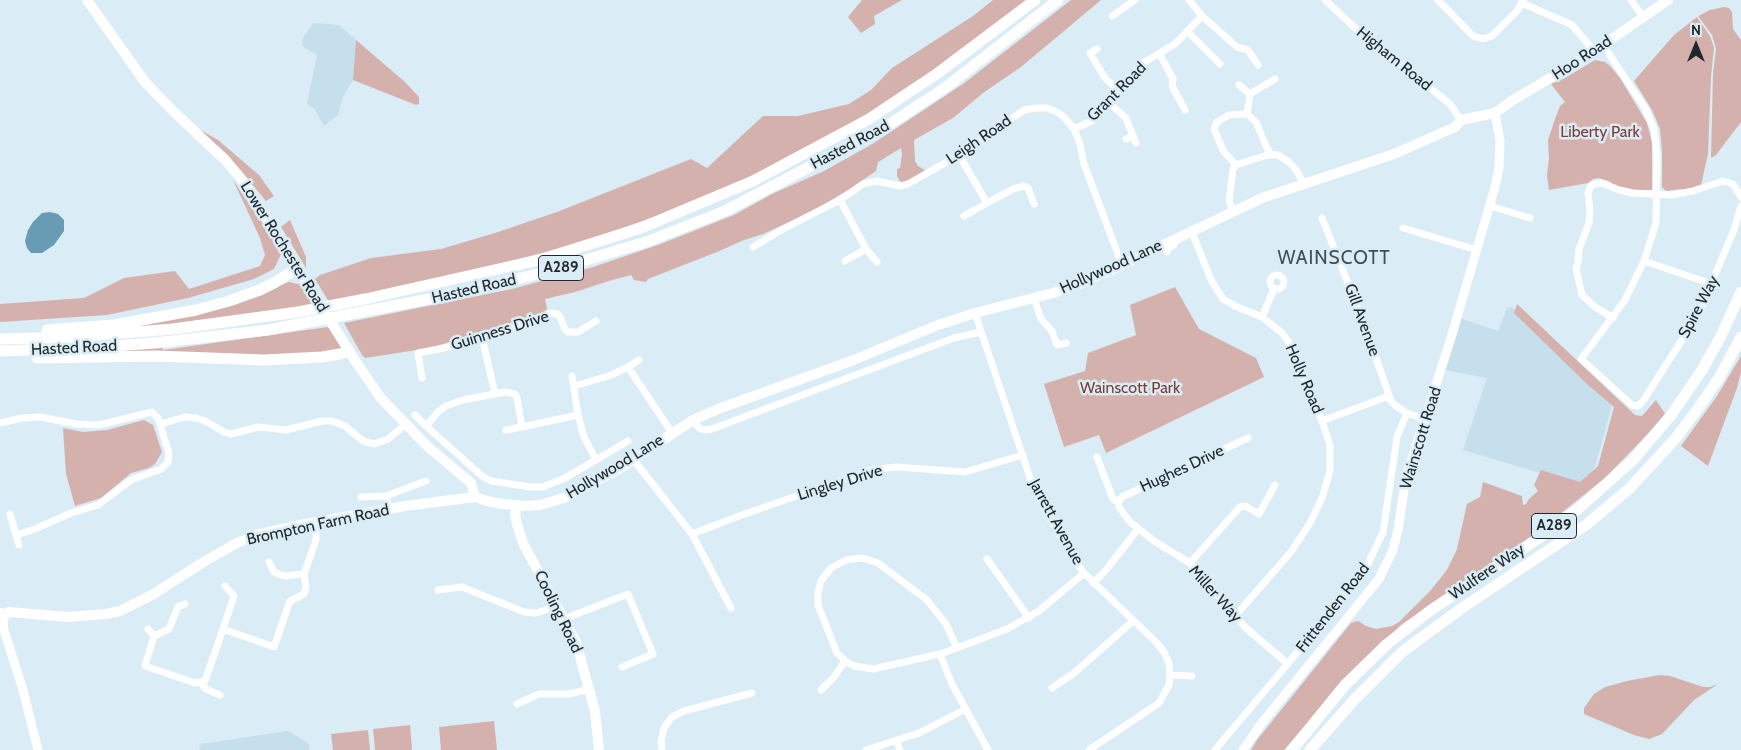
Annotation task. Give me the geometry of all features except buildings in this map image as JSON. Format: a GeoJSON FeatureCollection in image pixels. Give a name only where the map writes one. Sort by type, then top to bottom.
{"type":"FeatureCollection","features":[{"type":"Feature","properties":{"kind":"main road","name":"Lower Rochester Road"},"geometry":{"type":"LineString","coordinates":[[87,0],[145,82],[226,161],[243,181],[349,351],[380,397],[427,446],[471,483],[475,496]]}},
{"type":"Feature","properties":{"kind":"main road","name":"Hasted Road"},"geometry":{"type":"LineString","coordinates":[[0,338],[71,337],[173,329],[298,312],[539,260],[641,228],[753,181],[869,119],[938,73],[1035,0]]}},
{"type":"Feature","properties":{"kind":"main road","name":"Hasted Road"},"geometry":{"type":"LineString","coordinates":[[0,351],[68,349],[164,342],[268,330],[462,292],[543,273],[649,242],[726,211],[884,128],[946,87],[1058,0]]}},
{"type":"Feature","properties":{"kind":"main road","name":"Hoo Road"},"geometry":{"type":"LineString","coordinates":[[1495,113],[1594,51],[1668,0]]}},
{"type":"Feature","properties":{"kind":"main road","name":"Hollywood Lane"},"geometry":{"type":"LineString","coordinates":[[475,496],[487,501],[516,505],[540,504],[567,497],[594,484],[693,420],[727,405],[826,370],[938,325],[1077,284],[1192,233],[1262,198],[1394,154],[1454,127],[1461,120],[1495,113]]}},
{"type":"Feature","properties":{"kind":"main road"},"geometry":{"type":"LineString","coordinates":[[0,334],[94,328],[179,314],[220,304],[249,294],[274,283],[298,268]]}},
{"type":"Feature","properties":{"kind":"main road","name":"Wulfere Way"},"geometry":{"type":"LineString","coordinates":[[1292,750],[1345,685],[1402,632],[1438,605],[1536,540],[1578,509],[1627,466],[1651,440],[1690,390],[1713,352],[1741,292]]}},
{"type":"Feature","properties":{"kind":"main road","name":"Wulfere Way"},"geometry":{"type":"LineString","coordinates":[[1310,750],[1354,700],[1402,652],[1462,608],[1586,525],[1630,488],[1675,439],[1697,410],[1719,378],[1741,336]]}},
{"type":"Feature","properties":{"kind":"main road"},"geometry":{"type":"LineString","coordinates":[[0,357],[156,356],[264,360],[322,357],[349,351]]}},
{"type":"Feature","properties":{"kind":"main road","name":"Brompton Farm Road"},"geometry":{"type":"LineString","coordinates":[[2,613],[68,617],[120,611],[152,595],[237,542],[256,535],[314,523],[475,496]]}},
{"type":"Feature","properties":{"kind":"main road","name":"Cooling Road"},"geometry":{"type":"LineString","coordinates":[[516,505],[517,527],[523,543],[576,642],[595,711],[599,750]]}},
{"type":"Feature","properties":{"kind":"main road","name":"A289"},"geometry":{"type":"LineString","coordinates":[[1318,750],[1354,700]]}},
{"type":"Feature","properties":{"kind":"street"},"geometry":{"type":"LineString","coordinates":[[1112,16],[1135,0]]}},
{"type":"Feature","properties":{"kind":"street"},"geometry":{"type":"LineString","coordinates":[[1189,0],[1202,16],[1237,47],[1248,50],[1258,66]]}},
{"type":"Feature","properties":{"kind":"street","name":"Higham Road"},"geometry":{"type":"LineString","coordinates":[[1325,0],[1353,26],[1450,104],[1461,120]]}},
{"type":"Feature","properties":{"kind":"street"},"geometry":{"type":"LineString","coordinates":[[1438,0],[1473,36],[1483,39],[1492,36],[1518,11],[1523,1],[1572,25],[1594,51]]}},
{"type":"Feature","properties":{"kind":"street"},"geometry":{"type":"LineString","coordinates":[[1631,0],[1643,17]]}},
{"type":"Feature","properties":{"kind":"street","name":"Grant Road"},"geometry":{"type":"LineString","coordinates":[[1074,129],[1092,121],[1143,63],[1175,44],[1202,16]]}},
{"type":"Feature","properties":{"kind":"street"},"geometry":{"type":"LineString","coordinates":[[1188,32],[1220,64]]}},
{"type":"Feature","properties":{"kind":"street"},"geometry":{"type":"LineString","coordinates":[[1603,45],[1641,101],[1652,122],[1657,143],[1657,195],[1656,223],[1644,262],[1626,300],[1613,318],[1595,307],[1582,295],[1576,269],[1579,249],[1589,222],[1589,188],[1595,184],[1600,183],[1626,192],[1657,195],[1683,194],[1723,181],[1733,184],[1741,197]]}},
{"type":"Feature","properties":{"kind":"street"},"geometry":{"type":"LineString","coordinates":[[1097,49],[1087,55],[1105,78],[1118,90]]}},
{"type":"Feature","properties":{"kind":"street","name":"Grant Road"},"geometry":{"type":"LineString","coordinates":[[1159,53],[1173,79],[1172,86],[1185,110]]}},
{"type":"Feature","properties":{"kind":"street"},"geometry":{"type":"LineString","coordinates":[[1250,94],[1275,79]]}},
{"type":"Feature","properties":{"kind":"street"},"geometry":{"type":"LineString","coordinates":[[1238,85],[1250,94]]}},
{"type":"Feature","properties":{"kind":"street"},"geometry":{"type":"LineString","coordinates":[[1247,114],[1250,94]]}},
{"type":"Feature","properties":{"kind":"street"},"geometry":{"type":"LineString","coordinates":[[1108,102],[1126,118],[1132,139]]}},
{"type":"Feature","properties":{"kind":"street","name":"Leigh Road"},"geometry":{"type":"LineString","coordinates":[[753,247],[782,228],[840,200],[863,184],[877,181],[900,186],[908,184],[959,156],[1024,110],[1047,108],[1064,117],[1074,129],[1080,144],[1084,164],[1122,265]]}},
{"type":"Feature","properties":{"kind":"street","name":"Wainscott Road"},"geometry":{"type":"LineString","coordinates":[[1244,750],[1261,724],[1379,579],[1393,550],[1406,477],[1477,250],[1499,168],[1500,140],[1495,113]]}},
{"type":"Feature","properties":{"kind":"street"},"geometry":{"type":"LineString","coordinates":[[1236,166],[1224,152],[1214,129],[1217,122],[1235,114],[1247,114],[1256,122],[1271,155]]}},
{"type":"Feature","properties":{"kind":"street"},"geometry":{"type":"LineString","coordinates":[[1233,211],[1230,201],[1233,169],[1236,166],[1264,156],[1278,155],[1289,162],[1297,171],[1304,184]]}},
{"type":"Feature","properties":{"kind":"street"},"geometry":{"type":"LineString","coordinates":[[959,156],[987,203]]}},
{"type":"Feature","properties":{"kind":"street"},"geometry":{"type":"LineString","coordinates":[[964,216],[1013,189],[1024,186],[1028,188],[1034,204]]}},
{"type":"Feature","properties":{"kind":"street"},"geometry":{"type":"LineString","coordinates":[[840,200],[866,249],[877,262]]}},
{"type":"Feature","properties":{"kind":"street"},"geometry":{"type":"LineString","coordinates":[[1490,206],[1530,218]]}},
{"type":"Feature","properties":{"kind":"street","name":"Spire Way"},"geometry":{"type":"LineString","coordinates":[[1613,318],[1581,359],[1632,405],[1638,406],[1697,317],[1734,230],[1741,206]]}},
{"type":"Feature","properties":{"kind":"street","name":"Gill Avenue"},"geometry":{"type":"LineString","coordinates":[[1322,218],[1366,326],[1389,396],[1396,406],[1407,413],[1425,419]]}},
{"type":"Feature","properties":{"kind":"street"},"geometry":{"type":"LineString","coordinates":[[1168,252],[1166,249],[1192,233],[1218,224],[1219,227]]}},
{"type":"Feature","properties":{"kind":"street"},"geometry":{"type":"LineString","coordinates":[[1403,228],[1477,250]]}},
{"type":"Feature","properties":{"kind":"street","name":"Holly Road"},"geometry":{"type":"LineString","coordinates":[[1192,233],[1212,282],[1223,299],[1235,306],[1262,316],[1282,333],[1288,341],[1322,421],[1330,445],[1330,471],[1322,498],[1310,523],[1291,552],[1235,616]]}},
{"type":"Feature","properties":{"kind":"street"},"geometry":{"type":"LineString","coordinates":[[845,261],[866,249]]}},
{"type":"Feature","properties":{"kind":"street"},"geometry":{"type":"LineString","coordinates":[[1644,262],[1712,284]]}},
{"type":"Feature","properties":{"kind":"street"},"geometry":{"type":"LineString","coordinates":[[1262,316],[1274,289]]}},
{"type":"Feature","properties":{"kind":"street"},"geometry":{"type":"LineString","coordinates":[[1034,298],[1041,319],[1052,331],[1057,345],[1066,343]]}},
{"type":"Feature","properties":{"kind":"street","name":"Guinness Drive"},"geometry":{"type":"LineString","coordinates":[[422,378],[418,353],[482,337],[552,313],[560,317],[568,332],[578,332],[596,321]]}},
{"type":"Feature","properties":{"kind":"street","name":"Jarrett Avenue"},"geometry":{"type":"LineString","coordinates":[[975,313],[1032,484],[1052,522],[1070,554],[1084,573],[1164,652],[1169,663],[1170,675]]}},
{"type":"Feature","properties":{"kind":"street"},"geometry":{"type":"LineString","coordinates":[[693,420],[699,428],[704,430],[712,429],[954,338],[981,332]]}},
{"type":"Feature","properties":{"kind":"street"},"geometry":{"type":"LineString","coordinates":[[482,337],[495,394]]}},
{"type":"Feature","properties":{"kind":"street"},"geometry":{"type":"LineString","coordinates":[[574,386],[609,376],[639,360]]}},
{"type":"Feature","properties":{"kind":"street"},"geometry":{"type":"LineString","coordinates":[[628,367],[672,433]]}},
{"type":"Feature","properties":{"kind":"street"},"geometry":{"type":"LineString","coordinates":[[572,376],[578,415],[584,437],[596,460]]}},
{"type":"Feature","properties":{"kind":"street"},"geometry":{"type":"LineString","coordinates":[[426,426],[446,406],[463,400],[505,392],[515,394],[517,398],[522,427]]}},
{"type":"Feature","properties":{"kind":"street","name":"Holly Road"},"geometry":{"type":"LineString","coordinates":[[1322,421],[1389,396]]}},
{"type":"Feature","properties":{"kind":"street"},"geometry":{"type":"LineString","coordinates":[[0,423],[40,417],[76,424],[95,425],[152,412],[157,415],[161,424],[169,456],[168,462],[163,468],[131,480],[98,505],[16,535]]}},
{"type":"Feature","properties":{"kind":"street","name":"Frittenden Road"},"geometry":{"type":"LineString","coordinates":[[1215,750],[1354,585],[1366,568],[1383,532],[1398,437],[1407,413]]}},
{"type":"Feature","properties":{"kind":"street"},"geometry":{"type":"LineString","coordinates":[[415,415],[482,476],[491,481],[501,483],[543,487],[565,478],[628,441]]}},
{"type":"Feature","properties":{"kind":"street"},"geometry":{"type":"LineString","coordinates":[[506,430],[578,415]]}},
{"type":"Feature","properties":{"kind":"street"},"geometry":{"type":"LineString","coordinates":[[161,424],[185,417],[196,418],[205,420],[224,432],[231,434],[258,427],[289,429],[322,421],[332,421],[345,426],[364,441],[374,444],[388,439],[405,424]]}},
{"type":"Feature","properties":{"kind":"street","name":"Hughes Drive"},"geometry":{"type":"LineString","coordinates":[[1118,502],[1122,497],[1248,438]]}},
{"type":"Feature","properties":{"kind":"street","name":"Lingley Drive"},"geometry":{"type":"LineString","coordinates":[[692,534],[871,470],[897,467],[965,472],[1023,455]]}},
{"type":"Feature","properties":{"kind":"street","name":"Miller Way"},"geometry":{"type":"LineString","coordinates":[[1096,457],[1114,499],[1118,502],[1119,507],[1129,521],[1154,541],[1190,564],[1246,628],[1288,664]]}},
{"type":"Feature","properties":{"kind":"street"},"geometry":{"type":"LineString","coordinates":[[633,459],[692,534],[732,608]]}},
{"type":"Feature","properties":{"kind":"street"},"geometry":{"type":"LineString","coordinates":[[361,497],[386,496],[426,481]]}},
{"type":"Feature","properties":{"kind":"street"},"geometry":{"type":"LineString","coordinates":[[1190,564],[1240,506],[1246,506],[1259,514],[1275,485]]}},
{"type":"Feature","properties":{"kind":"street"},"geometry":{"type":"LineString","coordinates":[[386,496],[389,510]]}},
{"type":"Feature","properties":{"kind":"street"},"geometry":{"type":"LineString","coordinates":[[10,514],[19,545]]}},
{"type":"Feature","properties":{"kind":"street"},"geometry":{"type":"LineString","coordinates":[[223,629],[274,647],[290,600],[304,594],[306,587],[304,574],[316,540],[314,523]]}},
{"type":"Feature","properties":{"kind":"street"},"geometry":{"type":"LineString","coordinates":[[1093,582],[1106,570],[1138,529]]}},
{"type":"Feature","properties":{"kind":"street"},"geometry":{"type":"LineString","coordinates":[[957,648],[946,624],[927,600],[878,563],[868,559],[857,558],[840,562],[831,568],[821,581],[818,592],[818,605],[831,642],[837,653],[845,661],[860,668],[873,669],[940,654],[957,648],[1007,629],[1029,618],[1084,573]]}},
{"type":"Feature","properties":{"kind":"street"},"geometry":{"type":"LineString","coordinates":[[987,559],[1029,618]]}},
{"type":"Feature","properties":{"kind":"street"},"geometry":{"type":"LineString","coordinates":[[269,562],[274,572],[284,576],[304,574]]}},
{"type":"Feature","properties":{"kind":"street"},"geometry":{"type":"LineString","coordinates":[[185,604],[178,607],[169,629],[154,636],[145,666],[195,683],[205,681],[234,596],[225,586]]}},
{"type":"Feature","properties":{"kind":"street"},"geometry":{"type":"LineString","coordinates":[[438,590],[462,587],[524,612],[536,613],[556,605]]}},
{"type":"Feature","properties":{"kind":"street"},"geometry":{"type":"LineString","coordinates":[[564,619],[628,594],[653,654],[622,667]]}},
{"type":"Feature","properties":{"kind":"street"},"geometry":{"type":"LineString","coordinates":[[2,613],[4,630],[23,690],[38,750]]}},
{"type":"Feature","properties":{"kind":"street"},"geometry":{"type":"LineString","coordinates":[[1052,688],[1074,673],[1133,621]]}},
{"type":"Feature","properties":{"kind":"street"},"geometry":{"type":"LineString","coordinates":[[148,629],[154,636]]}},
{"type":"Feature","properties":{"kind":"street"},"geometry":{"type":"LineString","coordinates":[[940,654],[950,680],[988,750]]}},
{"type":"Feature","properties":{"kind":"street"},"geometry":{"type":"LineString","coordinates":[[821,690],[834,677],[845,661]]}},
{"type":"Feature","properties":{"kind":"street"},"geometry":{"type":"LineString","coordinates":[[1089,750],[1156,706],[1167,691],[1170,675],[1192,676]]}},
{"type":"Feature","properties":{"kind":"street"},"geometry":{"type":"LineString","coordinates":[[200,682],[206,690],[220,695]]}},
{"type":"Feature","properties":{"kind":"street"},"geometry":{"type":"LineString","coordinates":[[517,704],[539,694],[569,694],[590,689]]}},
{"type":"Feature","properties":{"kind":"street"},"geometry":{"type":"LineString","coordinates":[[662,750],[661,742],[664,728],[672,717],[684,711],[752,693]]}},
{"type":"Feature","properties":{"kind":"street"},"geometry":{"type":"LineString","coordinates":[[866,750],[919,732],[966,709]]}},
{"type":"Feature","properties":{"kind":"street"},"geometry":{"type":"LineString","coordinates":[[896,740],[900,750]]}},
{"type":"Feature","properties":{"kind":"shaded area"},"geometry":{"type":"Polygon","coordinates":[[[313,23],[339,25],[356,40],[353,80],[343,96],[338,115],[324,126],[314,108],[307,104],[317,55],[302,46],[303,38],[313,23]]]}},
{"type":"Feature","properties":{"kind":"shaded area"},"geometry":{"type":"Polygon","coordinates":[[[1512,307],[1613,402],[1595,467],[1580,485],[1463,450],[1487,378],[1445,370],[1459,318],[1498,331],[1507,308],[1512,307]]]}},
{"type":"Feature","properties":{"kind":"shaded area"},"geometry":{"type":"Polygon","coordinates":[[[288,731],[308,743],[310,750],[199,750],[201,744],[288,731]]]}},
{"type":"Feature","properties":{"kind":"green space"},"geometry":{"type":"Polygon","coordinates":[[[862,0],[902,0],[874,16],[875,24],[861,33],[848,17],[862,0]]]}},
{"type":"Feature","properties":{"kind":"green space"},"geometry":{"type":"Polygon","coordinates":[[[993,0],[1031,0],[927,77],[859,121],[794,156],[701,200],[578,244],[417,284],[329,302],[315,279],[320,275],[371,258],[441,249],[495,233],[557,212],[691,159],[707,168],[763,116],[798,116],[849,104],[871,90],[892,68],[973,16],[993,0]]]}},
{"type":"Feature","properties":{"kind":"green space"},"geometry":{"type":"Polygon","coordinates":[[[1071,0],[1101,0],[1021,67],[983,93],[953,118],[914,140],[915,161],[918,166],[925,170],[908,182],[901,183],[897,176],[897,169],[900,168],[902,154],[901,148],[878,162],[876,171],[848,190],[809,213],[763,234],[648,279],[646,282],[634,280],[631,275],[545,299],[547,309],[542,314],[430,348],[365,358],[344,323],[512,289],[593,267],[658,245],[734,215],[772,194],[824,171],[874,143],[963,84],[1071,0]]]}},
{"type":"Feature","properties":{"kind":"green space"},"geometry":{"type":"Polygon","coordinates":[[[1724,7],[1729,8],[1732,12],[1733,29],[1741,40],[1741,122],[1716,155],[1711,158],[1713,74],[1716,49],[1712,35],[1698,16],[1710,10],[1724,7]]]}},
{"type":"Feature","properties":{"kind":"green space"},"geometry":{"type":"Polygon","coordinates":[[[1697,17],[1710,36],[1714,48],[1708,154],[1701,185],[1682,191],[1681,189],[1666,191],[1662,187],[1660,129],[1652,110],[1634,81],[1674,35],[1697,17]]]}},
{"type":"Feature","properties":{"kind":"green space"},"geometry":{"type":"Polygon","coordinates":[[[356,40],[405,82],[419,97],[419,104],[416,105],[353,80],[356,40]]]}},
{"type":"Feature","properties":{"kind":"green space","name":"Liberty Park"},"geometry":{"type":"Polygon","coordinates":[[[1595,60],[1605,62],[1611,67],[1620,78],[1647,123],[1652,142],[1651,190],[1636,190],[1622,187],[1621,189],[1610,184],[1611,182],[1599,178],[1593,179],[1588,183],[1549,190],[1547,176],[1548,140],[1560,106],[1565,102],[1551,84],[1595,60]]]}},
{"type":"Feature","properties":{"kind":"green space"},"geometry":{"type":"Polygon","coordinates":[[[197,128],[218,140],[259,175],[274,196],[266,201],[227,154],[197,128]]]}},
{"type":"Feature","properties":{"kind":"green space"},"geometry":{"type":"Polygon","coordinates":[[[233,180],[282,252],[274,269],[254,279],[188,298],[107,315],[0,322],[0,304],[84,298],[124,278],[175,271],[189,289],[260,266],[265,255],[260,238],[233,180]]]}},
{"type":"Feature","properties":{"kind":"green space"},"geometry":{"type":"Polygon","coordinates":[[[290,220],[306,257],[306,268],[281,227],[290,220]]]}},
{"type":"Feature","properties":{"kind":"green space"},"geometry":{"type":"Polygon","coordinates":[[[289,282],[302,285],[314,305],[156,326],[125,328],[240,300],[289,282]]]}},
{"type":"Feature","properties":{"kind":"green space","name":"Wainscott Park"},"geometry":{"type":"Polygon","coordinates":[[[1175,287],[1199,329],[1256,358],[1264,377],[1106,453],[1099,435],[1064,447],[1044,384],[1085,371],[1088,353],[1136,335],[1130,305],[1175,287]]]}},
{"type":"Feature","properties":{"kind":"green space"},"geometry":{"type":"Polygon","coordinates":[[[1517,304],[1635,415],[1642,416],[1656,400],[1666,415],[1605,478],[1536,533],[1402,624],[1353,670],[1284,750],[1251,750],[1351,623],[1358,621],[1376,629],[1392,626],[1399,622],[1430,591],[1447,570],[1457,549],[1467,504],[1480,497],[1483,482],[1522,496],[1523,505],[1538,491],[1534,485],[1541,470],[1580,482],[1598,466],[1614,407],[1588,385],[1514,313],[1517,304]]]}},
{"type":"Feature","properties":{"kind":"green space"},"geometry":{"type":"Polygon","coordinates":[[[328,327],[342,346],[338,354],[314,357],[103,352],[163,348],[163,350],[328,327]]]}},
{"type":"Feature","properties":{"kind":"green space"},"geometry":{"type":"Polygon","coordinates":[[[1741,356],[1741,372],[1737,388],[1708,466],[1681,446],[1717,396],[1741,356]]]}},
{"type":"Feature","properties":{"kind":"green space"},"geometry":{"type":"Polygon","coordinates":[[[144,420],[153,425],[162,452],[155,464],[149,468],[131,473],[101,498],[75,506],[66,474],[63,428],[83,432],[107,430],[144,420]]]}},
{"type":"Feature","properties":{"kind":"green space"},"geometry":{"type":"Polygon","coordinates":[[[1660,675],[1670,676],[1703,687],[1718,684],[1694,700],[1662,734],[1649,739],[1634,735],[1584,714],[1584,708],[1594,694],[1605,687],[1660,675]]]}},
{"type":"Feature","properties":{"kind":"green space"},"geometry":{"type":"Polygon","coordinates":[[[494,721],[497,750],[441,750],[439,727],[494,721]]]}},
{"type":"Feature","properties":{"kind":"green space"},"geometry":{"type":"Polygon","coordinates":[[[410,725],[412,750],[375,750],[373,729],[410,725]]]}},
{"type":"Feature","properties":{"kind":"green space"},"geometry":{"type":"Polygon","coordinates":[[[368,730],[370,750],[333,750],[331,734],[368,730]]]}},
{"type":"Feature","properties":{"kind":"water"},"geometry":{"type":"Polygon","coordinates":[[[42,213],[58,214],[64,220],[64,231],[54,245],[42,253],[31,253],[25,241],[28,230],[42,213]]]}},
{"type":"Feature","properties":{"kind":"district","name":"WAINSCOTT"},"geometry":{"type":"Point","coordinates":[1334,258]}}]}
